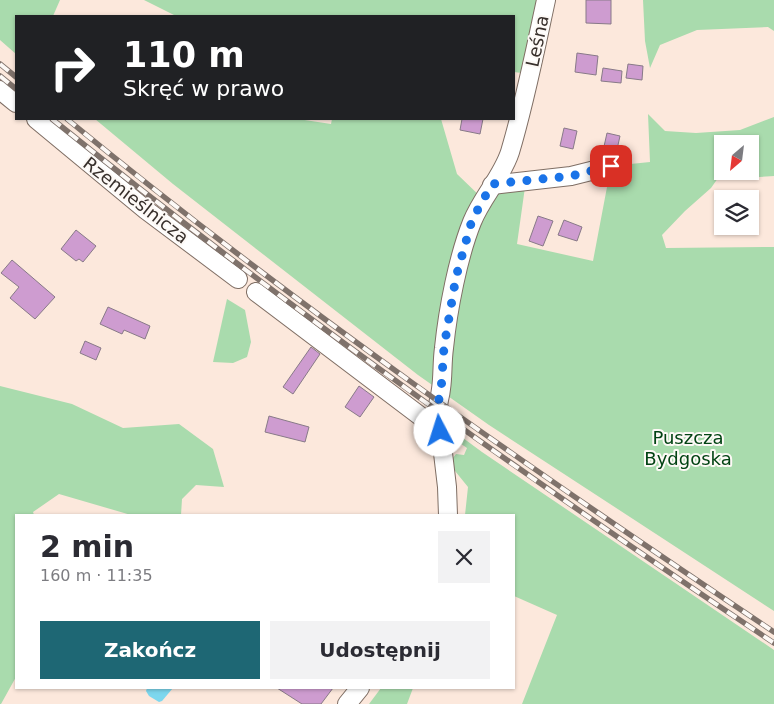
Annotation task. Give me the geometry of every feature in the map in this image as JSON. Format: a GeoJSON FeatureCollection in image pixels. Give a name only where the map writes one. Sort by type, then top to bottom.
{"type":"FeatureCollection","features":[{"type":"Feature","properties":{"kind":"street","name":"Leśna"},"geometry":{"type":"LineString","coordinates":[[448,514],[440,431],[436,411],[441,391],[444,347],[456,277],[472,220],[503,168],[509,154],[518,124],[546,0]]}},
{"type":"Feature","properties":{"kind":"street"},"geometry":{"type":"LineString","coordinates":[[0,90],[15,102]]}},
{"type":"Feature","properties":{"kind":"street","name":"Rzemieślnicza"},"geometry":{"type":"LineString","coordinates":[[37,120],[146,210],[238,279]]}},
{"type":"Feature","properties":{"kind":"street"},"geometry":{"type":"LineString","coordinates":[[492,184],[571,176],[611,166]]}},
{"type":"Feature","properties":{"kind":"street"},"geometry":{"type":"LineString","coordinates":[[256,292],[440,431]]}},
{"type":"Feature","properties":{"kind":"street"},"geometry":{"type":"LineString","coordinates":[[348,704],[359,689]]}},
{"type":"Feature","properties":{"kind":"green space"},"geometry":{"type":"Polygon","coordinates":[[[0,0],[60,0],[53,15],[15,15],[15,53],[0,40],[0,0]]]}},
{"type":"Feature","properties":{"kind":"green space"},"geometry":{"type":"Polygon","coordinates":[[[144,0],[546,0],[529,74],[515,72],[515,15],[174,15],[144,0]]]}},
{"type":"Feature","properties":{"kind":"green space"},"geometry":{"type":"Polygon","coordinates":[[[643,0],[774,0],[774,31],[768,27],[697,30],[660,45],[650,68],[645,41],[643,0]]]}},
{"type":"Feature","properties":{"kind":"green space","name":"Puszcza Bydgoska"},"geometry":{"type":"Polygon","coordinates":[[[648,114],[665,131],[696,133],[740,130],[774,117],[774,176],[759,177],[759,135],[714,135],[714,180],[717,180],[711,188],[662,235],[666,248],[774,247],[774,611],[489,425],[418,375],[173,184],[96,120],[305,120],[331,124],[332,120],[441,120],[457,174],[483,199],[526,180],[517,244],[593,261],[611,166],[650,162],[648,114]]]}},
{"type":"Feature","properties":{"kind":"green space"},"geometry":{"type":"Polygon","coordinates":[[[227,299],[245,310],[251,342],[247,357],[233,363],[213,362],[227,299]]]}},
{"type":"Feature","properties":{"kind":"green space"},"geometry":{"type":"Polygon","coordinates":[[[0,386],[72,404],[123,428],[179,424],[213,449],[224,487],[196,485],[182,499],[181,514],[128,514],[59,494],[33,512],[34,514],[15,514],[15,679],[0,704],[0,386]]]}},
{"type":"Feature","properties":{"kind":"green space"},"geometry":{"type":"Polygon","coordinates":[[[444,424],[482,452],[774,650],[774,704],[522,704],[557,615],[515,596],[515,514],[465,514],[468,487],[451,466],[452,459],[456,454],[464,455],[467,448],[448,435],[444,424]]]}},
{"type":"Feature","properties":{"kind":"green space"},"geometry":{"type":"Polygon","coordinates":[[[380,689],[413,689],[407,704],[369,704],[380,689]]]}},
{"type":"Feature","properties":{"kind":"water"},"geometry":{"type":"Polygon","coordinates":[[[147,689],[172,689],[159,702],[149,696],[147,689]]]}},
{"type":"Feature","properties":{"kind":"building"},"geometry":{"type":"Polygon","coordinates":[[[586,0],[611,0],[611,24],[586,23],[586,0]]]}},
{"type":"Feature","properties":{"kind":"building"},"geometry":{"type":"Polygon","coordinates":[[[577,53],[598,56],[596,75],[575,72],[577,53]]]}},
{"type":"Feature","properties":{"kind":"building"},"geometry":{"type":"Polygon","coordinates":[[[628,64],[643,66],[642,80],[626,78],[628,64]]]}},
{"type":"Feature","properties":{"kind":"building"},"geometry":{"type":"Polygon","coordinates":[[[603,68],[622,71],[621,83],[601,81],[603,68]]]}},
{"type":"Feature","properties":{"kind":"building"},"geometry":{"type":"Polygon","coordinates":[[[462,120],[483,120],[480,134],[460,130],[462,120]]]}},
{"type":"Feature","properties":{"kind":"building"},"geometry":{"type":"Polygon","coordinates":[[[564,128],[577,131],[573,149],[560,146],[564,128]]]}},
{"type":"Feature","properties":{"kind":"building"},"geometry":{"type":"Polygon","coordinates":[[[607,133],[620,136],[616,154],[603,151],[607,133]]]}},
{"type":"Feature","properties":{"kind":"building"},"geometry":{"type":"Polygon","coordinates":[[[538,216],[553,221],[543,246],[529,241],[538,216]]]}},
{"type":"Feature","properties":{"kind":"building"},"geometry":{"type":"Polygon","coordinates":[[[564,220],[582,227],[577,241],[558,235],[564,220]]]}},
{"type":"Feature","properties":{"kind":"building"},"geometry":{"type":"Polygon","coordinates":[[[76,230],[96,246],[83,262],[79,259],[76,261],[61,249],[76,230]]]}},
{"type":"Feature","properties":{"kind":"building"},"geometry":{"type":"Polygon","coordinates":[[[12,260],[55,297],[35,319],[10,298],[19,287],[1,273],[12,260]]]}},
{"type":"Feature","properties":{"kind":"building"},"geometry":{"type":"Polygon","coordinates":[[[108,307],[150,326],[145,339],[124,330],[122,334],[100,324],[108,307]]]}},
{"type":"Feature","properties":{"kind":"building"},"geometry":{"type":"Polygon","coordinates":[[[85,341],[101,348],[96,360],[80,353],[85,341]]]}},
{"type":"Feature","properties":{"kind":"building"},"geometry":{"type":"Polygon","coordinates":[[[311,347],[320,354],[293,394],[283,387],[311,347]]]}},
{"type":"Feature","properties":{"kind":"building"},"geometry":{"type":"Polygon","coordinates":[[[359,386],[374,397],[360,417],[345,407],[359,386]]]}},
{"type":"Feature","properties":{"kind":"building"},"geometry":{"type":"Polygon","coordinates":[[[269,416],[309,427],[305,442],[265,432],[269,416]]]}},
{"type":"Feature","properties":{"kind":"building"},"geometry":{"type":"Polygon","coordinates":[[[279,689],[332,689],[321,704],[302,704],[279,689]]]}},
{"type":"Feature","properties":{"kind":"railway"},"geometry":{"type":"LineString","coordinates":[[0,64],[15,76]]}},
{"type":"Feature","properties":{"kind":"railway"},"geometry":{"type":"LineString","coordinates":[[0,76],[15,88]]}},
{"type":"Feature","properties":{"kind":"railway"},"geometry":{"type":"LineString","coordinates":[[53,120],[228,257],[407,389],[590,518],[774,643]]}},
{"type":"Feature","properties":{"kind":"railway"},"geometry":{"type":"LineString","coordinates":[[68,120],[238,254],[414,384],[593,510],[774,632]]}},
{"type":"Feature","properties":{"kind":"route"},"geometry":{"type":"LineString","coordinates":[[440,431],[436,411],[441,391],[444,347],[456,277],[472,220],[492,184],[571,176],[611,166]]}}]}
